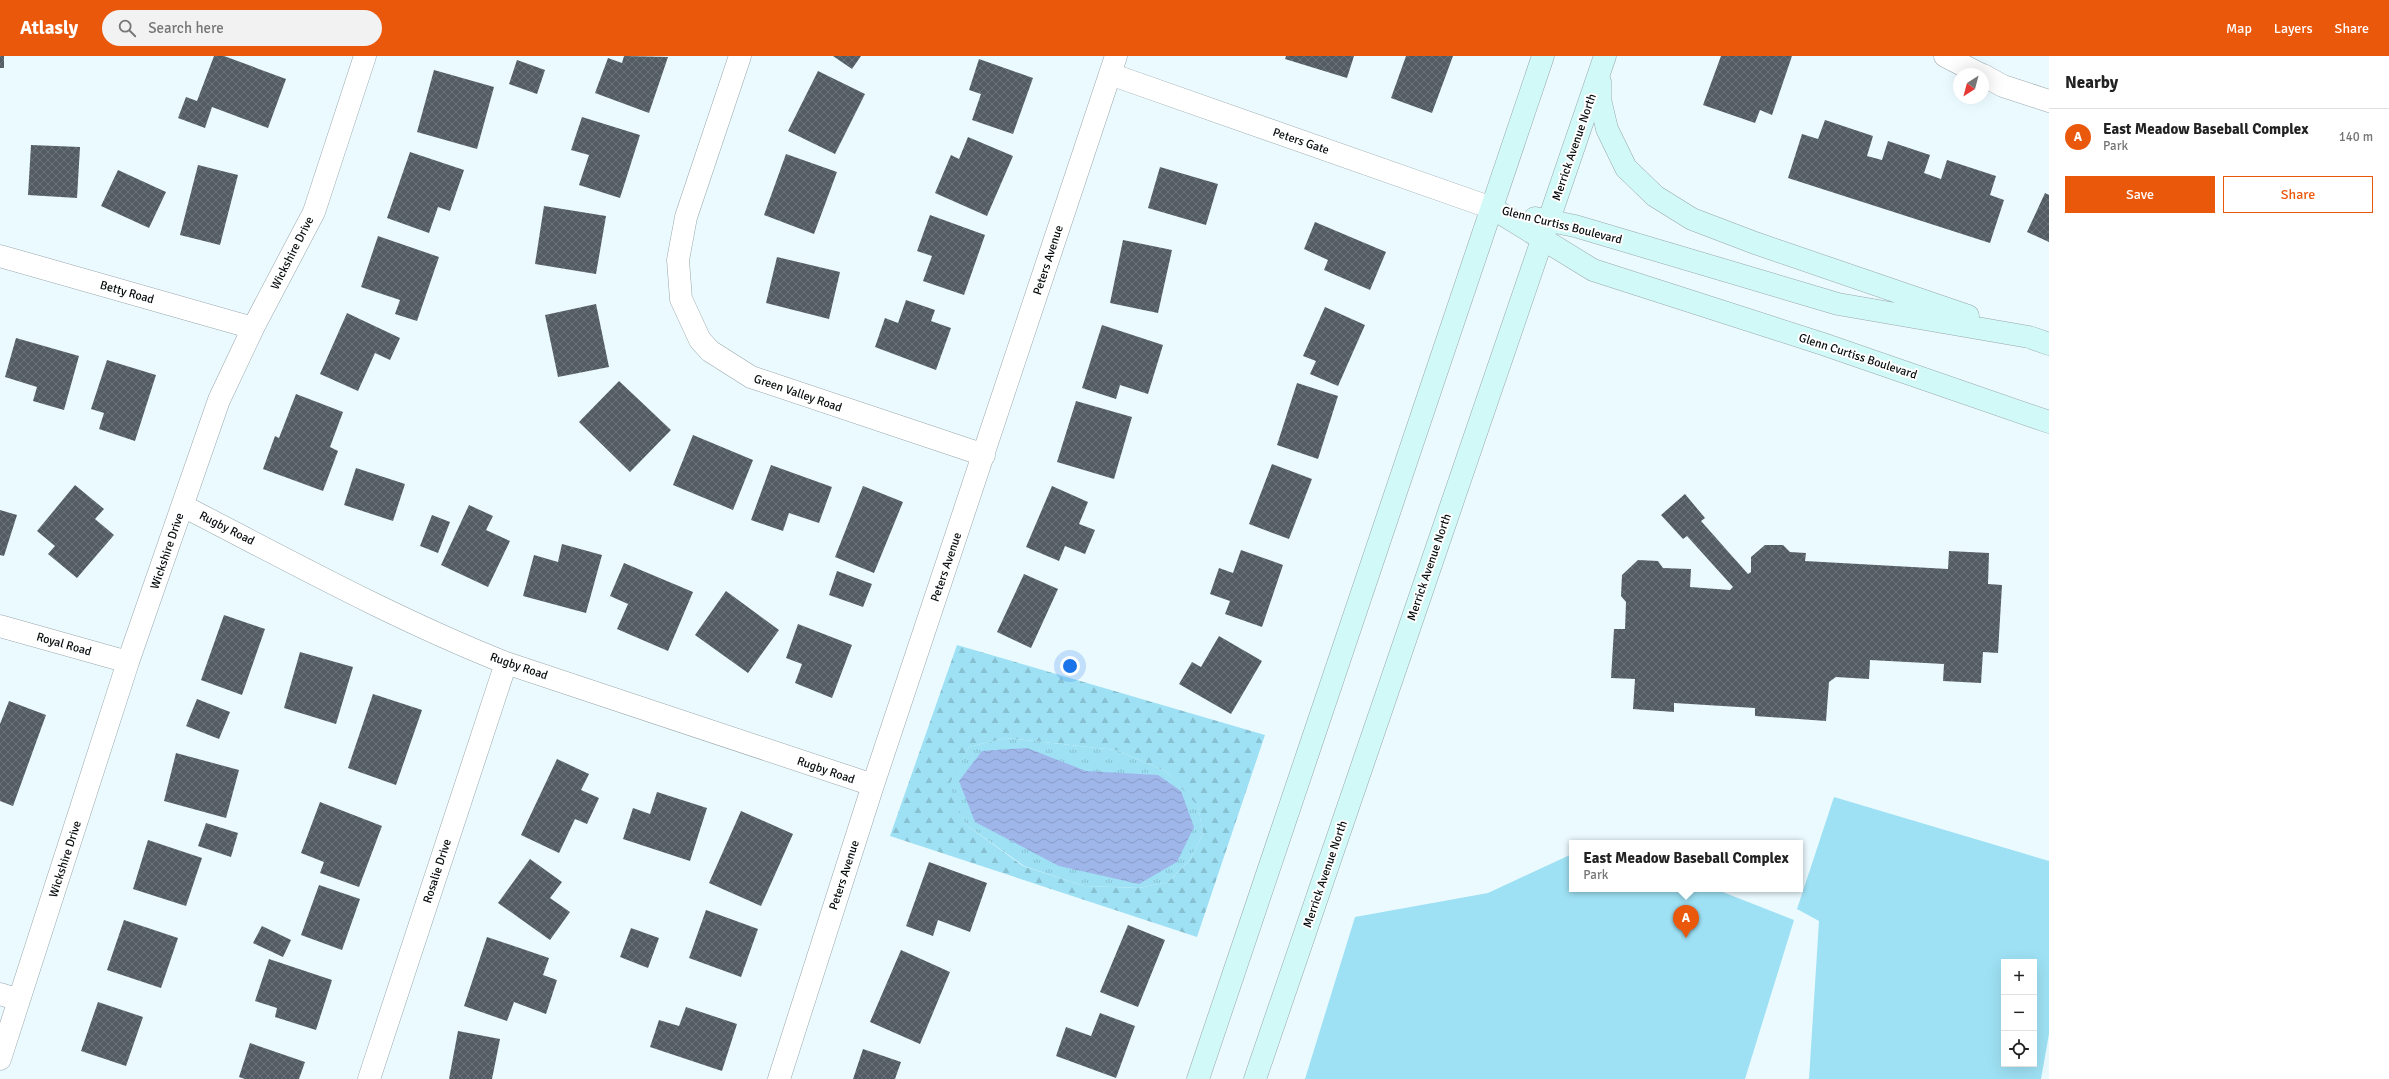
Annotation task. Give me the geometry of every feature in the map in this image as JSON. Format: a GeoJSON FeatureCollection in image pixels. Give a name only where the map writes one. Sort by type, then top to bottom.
{"type":"FeatureCollection","features":[{"type":"Feature","properties":{"kind":"main road"},"geometry":{"type":"LineString","coordinates":[[1198,1079],[1543,56]]}},
{"type":"Feature","properties":{"kind":"main road"},"geometry":{"type":"LineString","coordinates":[[1603,63],[1600,98],[1607,129],[1626,168],[1655,196],[1692,219],[1755,243],[2039,340]]}},
{"type":"Feature","properties":{"kind":"main road","name":"Merrick Avenue North"},"geometry":{"type":"LineString","coordinates":[[1255,1079],[1603,63]]}},
{"type":"Feature","properties":{"kind":"main road","name":"Glenn Curtiss Boulevard"},"geometry":{"type":"LineString","coordinates":[[1492,208],[1545,229],[1593,270],[1823,344],[2049,422]]}},
{"type":"Feature","properties":{"kind":"main road","name":"Glenn Curtiss Boulevard"},"geometry":{"type":"LineString","coordinates":[[1545,229],[1575,226],[1838,304],[2039,340]]}},
{"type":"Feature","properties":{"kind":"street","name":"Wickshire Drive"},"geometry":{"type":"LineString","coordinates":[[0,1059],[10,997],[220,400],[253,328],[314,212],[365,56]]}},
{"type":"Feature","properties":{"kind":"street","name":"Green Valley Road"},"geometry":{"type":"LineString","coordinates":[[740,56],[686,217],[678,260],[681,299],[700,340],[710,351],[751,377],[984,454]]}},
{"type":"Feature","properties":{"kind":"street"},"geometry":{"type":"LineString","coordinates":[[1944,56],[1968,68]]}},
{"type":"Feature","properties":{"kind":"street","name":"Peters Avenue"},"geometry":{"type":"LineString","coordinates":[[779,1079],[873,785],[1113,65]]}},
{"type":"Feature","properties":{"kind":"street","name":"Peters Gate"},"geometry":{"type":"LineString","coordinates":[[1113,65],[1492,208]]}},
{"type":"Feature","properties":{"kind":"street"},"geometry":{"type":"LineString","coordinates":[[1989,79],[2003,86],[2049,101]]}},
{"type":"Feature","properties":{"kind":"street","name":"Betty Road"},"geometry":{"type":"LineString","coordinates":[[0,256],[253,328]]}},
{"type":"Feature","properties":{"kind":"street","name":"Rugby Road"},"geometry":{"type":"LineString","coordinates":[[183,506],[409,622],[506,663],[873,785]]}},
{"type":"Feature","properties":{"kind":"street","name":"Royal Road"},"geometry":{"type":"LineString","coordinates":[[0,626],[128,662]]}},
{"type":"Feature","properties":{"kind":"street","name":"Rosalie Drive"},"geometry":{"type":"LineString","coordinates":[[369,1079],[506,663]]}},
{"type":"Feature","properties":{"kind":"green space"},"geometry":{"type":"Polygon","coordinates":[[[957,645],[1265,735],[1197,937],[890,836],[957,645]],[[1006,738],[969,747],[949,785],[965,824],[1023,866],[1084,886],[1139,888],[1168,882],[1189,861],[1203,834],[1198,806],[1165,771],[1116,750],[1006,738]]]}},
{"type":"Feature","properties":{"kind":"green space"},"geometry":{"type":"Polygon","coordinates":[[[1006,738],[1116,750],[1165,771],[1198,805],[1203,834],[1189,861],[1168,882],[1139,888],[1084,886],[1024,866],[965,824],[948,785],[969,747],[1006,738]]]}},
{"type":"Feature","properties":{"kind":"green space"},"geometry":{"type":"Polygon","coordinates":[[[1834,797],[2049,861],[2049,1034],[2041,1079],[1809,1079],[1819,921],[1797,909],[1834,797]]]}},
{"type":"Feature","properties":{"kind":"green space"},"geometry":{"type":"Polygon","coordinates":[[[1569,855],[1569,892],[1723,892],[1794,920],[1745,1079],[1305,1079],[1355,917],[1488,893],[1569,855]]]}},
{"type":"Feature","properties":{"kind":"water"},"geometry":{"type":"Polygon","coordinates":[[[1027,748],[1086,771],[1158,775],[1181,791],[1194,827],[1177,862],[1139,884],[1059,866],[975,822],[959,781],[982,751],[1027,748]]]}},
{"type":"Feature","properties":{"kind":"building"},"geometry":{"type":"Polygon","coordinates":[[[0,56],[4,56],[4,68],[0,68],[0,56]]]}},
{"type":"Feature","properties":{"kind":"building"},"geometry":{"type":"Polygon","coordinates":[[[214,56],[224,56],[286,79],[268,128],[212,107],[205,128],[178,118],[186,97],[197,101],[214,56]]]}},
{"type":"Feature","properties":{"kind":"building"},"geometry":{"type":"Polygon","coordinates":[[[624,56],[668,57],[649,113],[595,93],[608,58],[622,63],[624,56]]]}},
{"type":"Feature","properties":{"kind":"building"},"geometry":{"type":"Polygon","coordinates":[[[833,56],[861,56],[852,69],[833,56]]]}},
{"type":"Feature","properties":{"kind":"building"},"geometry":{"type":"Polygon","coordinates":[[[1286,56],[1354,56],[1347,78],[1285,59],[1286,56]]]}},
{"type":"Feature","properties":{"kind":"building"},"geometry":{"type":"Polygon","coordinates":[[[1406,56],[1453,56],[1432,113],[1391,98],[1406,56]]]}},
{"type":"Feature","properties":{"kind":"building"},"geometry":{"type":"Polygon","coordinates":[[[1721,56],[1792,56],[1772,115],[1760,110],[1755,123],[1703,105],[1721,56]]]}},
{"type":"Feature","properties":{"kind":"building"},"geometry":{"type":"Polygon","coordinates":[[[979,59],[1033,78],[1013,134],[972,120],[981,94],[969,90],[979,59]]]}},
{"type":"Feature","properties":{"kind":"building"},"geometry":{"type":"Polygon","coordinates":[[[517,60],[545,70],[537,94],[509,84],[517,60]]]}},
{"type":"Feature","properties":{"kind":"building"},"geometry":{"type":"Polygon","coordinates":[[[434,70],[494,87],[477,149],[417,132],[434,70]]]}},
{"type":"Feature","properties":{"kind":"building"},"geometry":{"type":"Polygon","coordinates":[[[818,71],[865,94],[835,154],[788,131],[818,71]]]}},
{"type":"Feature","properties":{"kind":"building"},"geometry":{"type":"Polygon","coordinates":[[[582,117],[640,135],[620,198],[579,185],[589,155],[571,150],[582,117]]]}},
{"type":"Feature","properties":{"kind":"building"},"geometry":{"type":"Polygon","coordinates":[[[1825,120],[1873,136],[1867,156],[1882,160],[1888,141],[1930,155],[1924,173],[1941,179],[1947,160],[1996,176],[1990,195],[2004,200],[1990,243],[1788,178],[1802,134],[1818,139],[1825,120]]]}},
{"type":"Feature","properties":{"kind":"building"},"geometry":{"type":"Polygon","coordinates":[[[968,137],[1013,156],[987,216],[935,193],[951,155],[959,159],[968,137]]]}},
{"type":"Feature","properties":{"kind":"building"},"geometry":{"type":"Polygon","coordinates":[[[31,145],[80,147],[77,198],[28,195],[31,145]]]}},
{"type":"Feature","properties":{"kind":"building"},"geometry":{"type":"Polygon","coordinates":[[[410,152],[464,170],[450,211],[438,207],[429,233],[387,218],[410,152]]]}},
{"type":"Feature","properties":{"kind":"building"},"geometry":{"type":"Polygon","coordinates":[[[786,154],[837,172],[814,234],[764,215],[786,154]]]}},
{"type":"Feature","properties":{"kind":"building"},"geometry":{"type":"Polygon","coordinates":[[[198,165],[238,175],[220,245],[180,235],[198,165]]]}},
{"type":"Feature","properties":{"kind":"building"},"geometry":{"type":"Polygon","coordinates":[[[1160,167],[1218,184],[1206,225],[1148,208],[1160,167]]]}},
{"type":"Feature","properties":{"kind":"building"},"geometry":{"type":"Polygon","coordinates":[[[118,170],[166,192],[149,228],[101,206],[118,170]]]}},
{"type":"Feature","properties":{"kind":"building"},"geometry":{"type":"Polygon","coordinates":[[[2045,193],[2049,195],[2049,242],[2027,232],[2045,193]]]}},
{"type":"Feature","properties":{"kind":"building"},"geometry":{"type":"Polygon","coordinates":[[[544,206],[606,216],[596,274],[535,264],[544,206]]]}},
{"type":"Feature","properties":{"kind":"building"},"geometry":{"type":"Polygon","coordinates":[[[930,215],[985,235],[964,295],[923,281],[932,256],[917,251],[930,215]]]}},
{"type":"Feature","properties":{"kind":"building"},"geometry":{"type":"Polygon","coordinates":[[[1315,222],[1386,252],[1370,290],[1324,270],[1328,260],[1304,249],[1315,222]]]}},
{"type":"Feature","properties":{"kind":"building"},"geometry":{"type":"Polygon","coordinates":[[[378,236],[439,257],[417,321],[395,314],[400,300],[361,287],[378,236]]]}},
{"type":"Feature","properties":{"kind":"building"},"geometry":{"type":"Polygon","coordinates":[[[1123,240],[1172,250],[1158,313],[1110,303],[1123,240]]]}},
{"type":"Feature","properties":{"kind":"building"},"geometry":{"type":"Polygon","coordinates":[[[777,257],[840,272],[829,319],[766,303],[777,257]]]}},
{"type":"Feature","properties":{"kind":"building"},"geometry":{"type":"Polygon","coordinates":[[[906,300],[935,310],[931,321],[951,328],[936,370],[875,347],[885,318],[898,323],[906,300]]]}},
{"type":"Feature","properties":{"kind":"building"},"geometry":{"type":"Polygon","coordinates":[[[596,304],[609,367],[558,377],[545,315],[596,304]]]}},
{"type":"Feature","properties":{"kind":"building"},"geometry":{"type":"Polygon","coordinates":[[[1325,307],[1365,325],[1338,386],[1310,374],[1316,361],[1303,356],[1325,307]]]}},
{"type":"Feature","properties":{"kind":"building"},"geometry":{"type":"Polygon","coordinates":[[[347,313],[400,338],[390,360],[375,353],[358,391],[320,374],[347,313]]]}},
{"type":"Feature","properties":{"kind":"building"},"geometry":{"type":"Polygon","coordinates":[[[1102,325],[1163,345],[1148,394],[1120,385],[1116,399],[1082,388],[1102,325]]]}},
{"type":"Feature","properties":{"kind":"building"},"geometry":{"type":"Polygon","coordinates":[[[16,338],[79,356],[64,410],[33,401],[37,387],[5,377],[16,338]]]}},
{"type":"Feature","properties":{"kind":"building"},"geometry":{"type":"Polygon","coordinates":[[[107,360],[156,375],[135,441],[99,429],[104,413],[91,409],[107,360]]]}},
{"type":"Feature","properties":{"kind":"building"},"geometry":{"type":"Polygon","coordinates":[[[619,381],[671,430],[630,472],[579,422],[619,381]]]}},
{"type":"Feature","properties":{"kind":"building"},"geometry":{"type":"Polygon","coordinates":[[[1297,383],[1338,396],[1318,459],[1277,445],[1297,383]]]}},
{"type":"Feature","properties":{"kind":"building"},"geometry":{"type":"Polygon","coordinates":[[[296,394],[343,412],[330,447],[338,451],[323,491],[263,469],[275,436],[279,438],[296,394]]]}},
{"type":"Feature","properties":{"kind":"building"},"geometry":{"type":"Polygon","coordinates":[[[1076,401],[1132,417],[1114,479],[1057,462],[1076,401]]]}},
{"type":"Feature","properties":{"kind":"building"},"geometry":{"type":"Polygon","coordinates":[[[693,435],[753,460],[733,510],[673,485],[693,435]]]}},
{"type":"Feature","properties":{"kind":"building"},"geometry":{"type":"Polygon","coordinates":[[[1272,464],[1312,479],[1289,539],[1249,524],[1272,464]]]}},
{"type":"Feature","properties":{"kind":"building"},"geometry":{"type":"Polygon","coordinates":[[[771,465],[832,487],[819,523],[789,513],[783,531],[751,520],[771,465]]]}},
{"type":"Feature","properties":{"kind":"building"},"geometry":{"type":"Polygon","coordinates":[[[356,468],[405,484],[393,521],[344,505],[356,468]]]}},
{"type":"Feature","properties":{"kind":"building"},"geometry":{"type":"Polygon","coordinates":[[[75,485],[104,509],[95,519],[114,535],[77,578],[48,554],[55,546],[37,531],[75,485]]]}},
{"type":"Feature","properties":{"kind":"building"},"geometry":{"type":"Polygon","coordinates":[[[863,486],[903,502],[874,573],[835,557],[863,486]]]}},
{"type":"Feature","properties":{"kind":"building"},"geometry":{"type":"Polygon","coordinates":[[[1052,486],[1088,502],[1079,524],[1095,530],[1085,554],[1065,546],[1059,561],[1026,547],[1052,486]]]}},
{"type":"Feature","properties":{"kind":"building"},"geometry":{"type":"Polygon","coordinates":[[[1685,494],[1705,518],[1701,521],[1748,574],[1751,572],[1751,557],[1765,545],[1783,545],[1790,552],[1806,553],[1805,561],[1948,569],[1949,551],[1989,553],[1988,584],[2002,585],[1998,653],[1983,652],[1981,683],[1943,681],[1944,664],[1870,660],[1869,679],[1836,677],[1829,682],[1826,721],[1755,716],[1755,708],[1674,703],[1674,712],[1633,709],[1635,679],[1611,678],[1614,629],[1625,629],[1626,602],[1621,596],[1622,575],[1638,560],[1658,561],[1663,568],[1691,569],[1690,587],[1730,590],[1733,587],[1687,536],[1683,539],[1661,515],[1685,494]]]}},
{"type":"Feature","properties":{"kind":"building"},"geometry":{"type":"Polygon","coordinates":[[[469,505],[493,516],[486,530],[510,541],[488,587],[441,565],[469,505]]]}},
{"type":"Feature","properties":{"kind":"building"},"geometry":{"type":"Polygon","coordinates":[[[0,510],[17,515],[4,556],[0,555],[0,510]]]}},
{"type":"Feature","properties":{"kind":"building"},"geometry":{"type":"Polygon","coordinates":[[[432,515],[450,522],[438,553],[420,546],[432,515]]]}},
{"type":"Feature","properties":{"kind":"building"},"geometry":{"type":"Polygon","coordinates":[[[562,544],[602,555],[586,613],[523,596],[534,555],[558,562],[562,544]]]}},
{"type":"Feature","properties":{"kind":"building"},"geometry":{"type":"Polygon","coordinates":[[[1241,550],[1283,565],[1262,627],[1225,614],[1230,601],[1210,594],[1219,568],[1233,573],[1241,550]]]}},
{"type":"Feature","properties":{"kind":"building"},"geometry":{"type":"Polygon","coordinates":[[[624,563],[693,592],[668,651],[617,629],[628,604],[610,596],[624,563]]]}},
{"type":"Feature","properties":{"kind":"building"},"geometry":{"type":"Polygon","coordinates":[[[837,571],[872,584],[863,607],[829,595],[837,571]]]}},
{"type":"Feature","properties":{"kind":"building"},"geometry":{"type":"Polygon","coordinates":[[[1024,574],[1058,589],[1031,648],[997,632],[1024,574]]]}},
{"type":"Feature","properties":{"kind":"building"},"geometry":{"type":"Polygon","coordinates":[[[726,591],[779,630],[748,673],[695,635],[726,591]]]}},
{"type":"Feature","properties":{"kind":"building"},"geometry":{"type":"Polygon","coordinates":[[[224,615],[265,629],[242,695],[201,680],[224,615]]]}},
{"type":"Feature","properties":{"kind":"building"},"geometry":{"type":"Polygon","coordinates":[[[798,624],[852,645],[832,698],[795,683],[802,664],[786,658],[798,624]]]}},
{"type":"Feature","properties":{"kind":"building"},"geometry":{"type":"Polygon","coordinates":[[[1219,636],[1262,661],[1231,714],[1179,684],[1192,662],[1201,667],[1219,636]]]}},
{"type":"Feature","properties":{"kind":"building"},"geometry":{"type":"Polygon","coordinates":[[[300,652],[353,667],[336,724],[284,708],[300,652]]]}},
{"type":"Feature","properties":{"kind":"building"},"geometry":{"type":"Polygon","coordinates":[[[373,694],[422,710],[396,785],[348,768],[373,694]]]}},
{"type":"Feature","properties":{"kind":"building"},"geometry":{"type":"Polygon","coordinates":[[[197,699],[230,712],[219,739],[186,726],[197,699]]]}},
{"type":"Feature","properties":{"kind":"building"},"geometry":{"type":"Polygon","coordinates":[[[9,701],[46,715],[13,806],[0,801],[0,724],[9,701]]]}},
{"type":"Feature","properties":{"kind":"building"},"geometry":{"type":"Polygon","coordinates":[[[176,753],[239,770],[226,818],[164,801],[176,753]]]}},
{"type":"Feature","properties":{"kind":"building"},"geometry":{"type":"Polygon","coordinates":[[[557,759],[589,774],[581,790],[599,798],[587,824],[575,819],[559,853],[521,835],[557,759]]]}},
{"type":"Feature","properties":{"kind":"building"},"geometry":{"type":"Polygon","coordinates":[[[657,792],[707,808],[690,861],[623,839],[633,808],[650,814],[657,792]]]}},
{"type":"Feature","properties":{"kind":"building"},"geometry":{"type":"Polygon","coordinates":[[[320,802],[382,826],[359,887],[320,873],[324,862],[301,853],[320,802]]]}},
{"type":"Feature","properties":{"kind":"building"},"geometry":{"type":"Polygon","coordinates":[[[741,811],[793,834],[761,906],[709,883],[741,811]]]}},
{"type":"Feature","properties":{"kind":"building"},"geometry":{"type":"Polygon","coordinates":[[[206,823],[238,833],[231,857],[198,846],[206,823]]]}},
{"type":"Feature","properties":{"kind":"building"},"geometry":{"type":"Polygon","coordinates":[[[148,840],[202,858],[186,906],[133,889],[148,840]]]}},
{"type":"Feature","properties":{"kind":"building"},"geometry":{"type":"Polygon","coordinates":[[[530,859],[562,882],[550,898],[570,912],[550,940],[498,903],[530,859]]]}},
{"type":"Feature","properties":{"kind":"building"},"geometry":{"type":"Polygon","coordinates":[[[929,862],[987,883],[970,932],[938,920],[933,936],[906,926],[929,862]]]}},
{"type":"Feature","properties":{"kind":"building"},"geometry":{"type":"Polygon","coordinates":[[[319,885],[360,899],[342,950],[301,935],[319,885]]]}},
{"type":"Feature","properties":{"kind":"building"},"geometry":{"type":"Polygon","coordinates":[[[706,910],[758,929],[741,977],[689,958],[706,910]]]}},
{"type":"Feature","properties":{"kind":"building"},"geometry":{"type":"Polygon","coordinates":[[[124,920],[178,938],[161,988],[107,970],[124,920]]]}},
{"type":"Feature","properties":{"kind":"building"},"geometry":{"type":"Polygon","coordinates":[[[1128,925],[1165,940],[1138,1007],[1100,992],[1128,925]]]}},
{"type":"Feature","properties":{"kind":"building"},"geometry":{"type":"Polygon","coordinates":[[[262,926],[291,940],[283,957],[253,943],[262,926]]]}},
{"type":"Feature","properties":{"kind":"building"},"geometry":{"type":"Polygon","coordinates":[[[631,928],[659,938],[648,968],[620,957],[631,928]]]}},
{"type":"Feature","properties":{"kind":"building"},"geometry":{"type":"Polygon","coordinates":[[[487,937],[549,958],[543,975],[557,980],[546,1014],[514,1002],[507,1021],[464,1006],[487,937]]]}},
{"type":"Feature","properties":{"kind":"building"},"geometry":{"type":"Polygon","coordinates":[[[901,950],[950,972],[920,1044],[870,1022],[901,950]]]}},
{"type":"Feature","properties":{"kind":"building"},"geometry":{"type":"Polygon","coordinates":[[[269,959],[332,980],[316,1030],[275,1017],[277,1008],[255,1001],[269,959]]]}},
{"type":"Feature","properties":{"kind":"building"},"geometry":{"type":"Polygon","coordinates":[[[98,1002],[143,1017],[126,1066],[81,1051],[98,1002]]]}},
{"type":"Feature","properties":{"kind":"building"},"geometry":{"type":"Polygon","coordinates":[[[686,1007],[737,1024],[722,1071],[650,1047],[659,1020],[679,1026],[686,1007]]]}},
{"type":"Feature","properties":{"kind":"building"},"geometry":{"type":"Polygon","coordinates":[[[1100,1013],[1135,1026],[1116,1078],[1056,1056],[1066,1027],[1091,1036],[1100,1013]]]}},
{"type":"Feature","properties":{"kind":"building"},"geometry":{"type":"Polygon","coordinates":[[[458,1031],[500,1039],[492,1079],[449,1079],[458,1031]]]}},
{"type":"Feature","properties":{"kind":"building"},"geometry":{"type":"Polygon","coordinates":[[[250,1043],[305,1062],[299,1079],[245,1079],[239,1077],[250,1043]]]}},
{"type":"Feature","properties":{"kind":"building"},"geometry":{"type":"Polygon","coordinates":[[[863,1049],[901,1062],[895,1079],[853,1079],[863,1049]]]}},
{"type":"Feature","properties":{"kind":"place","name":"East Meadow Baseball Complex"},"geometry":{"type":"Point","coordinates":[1686,938]}}]}
